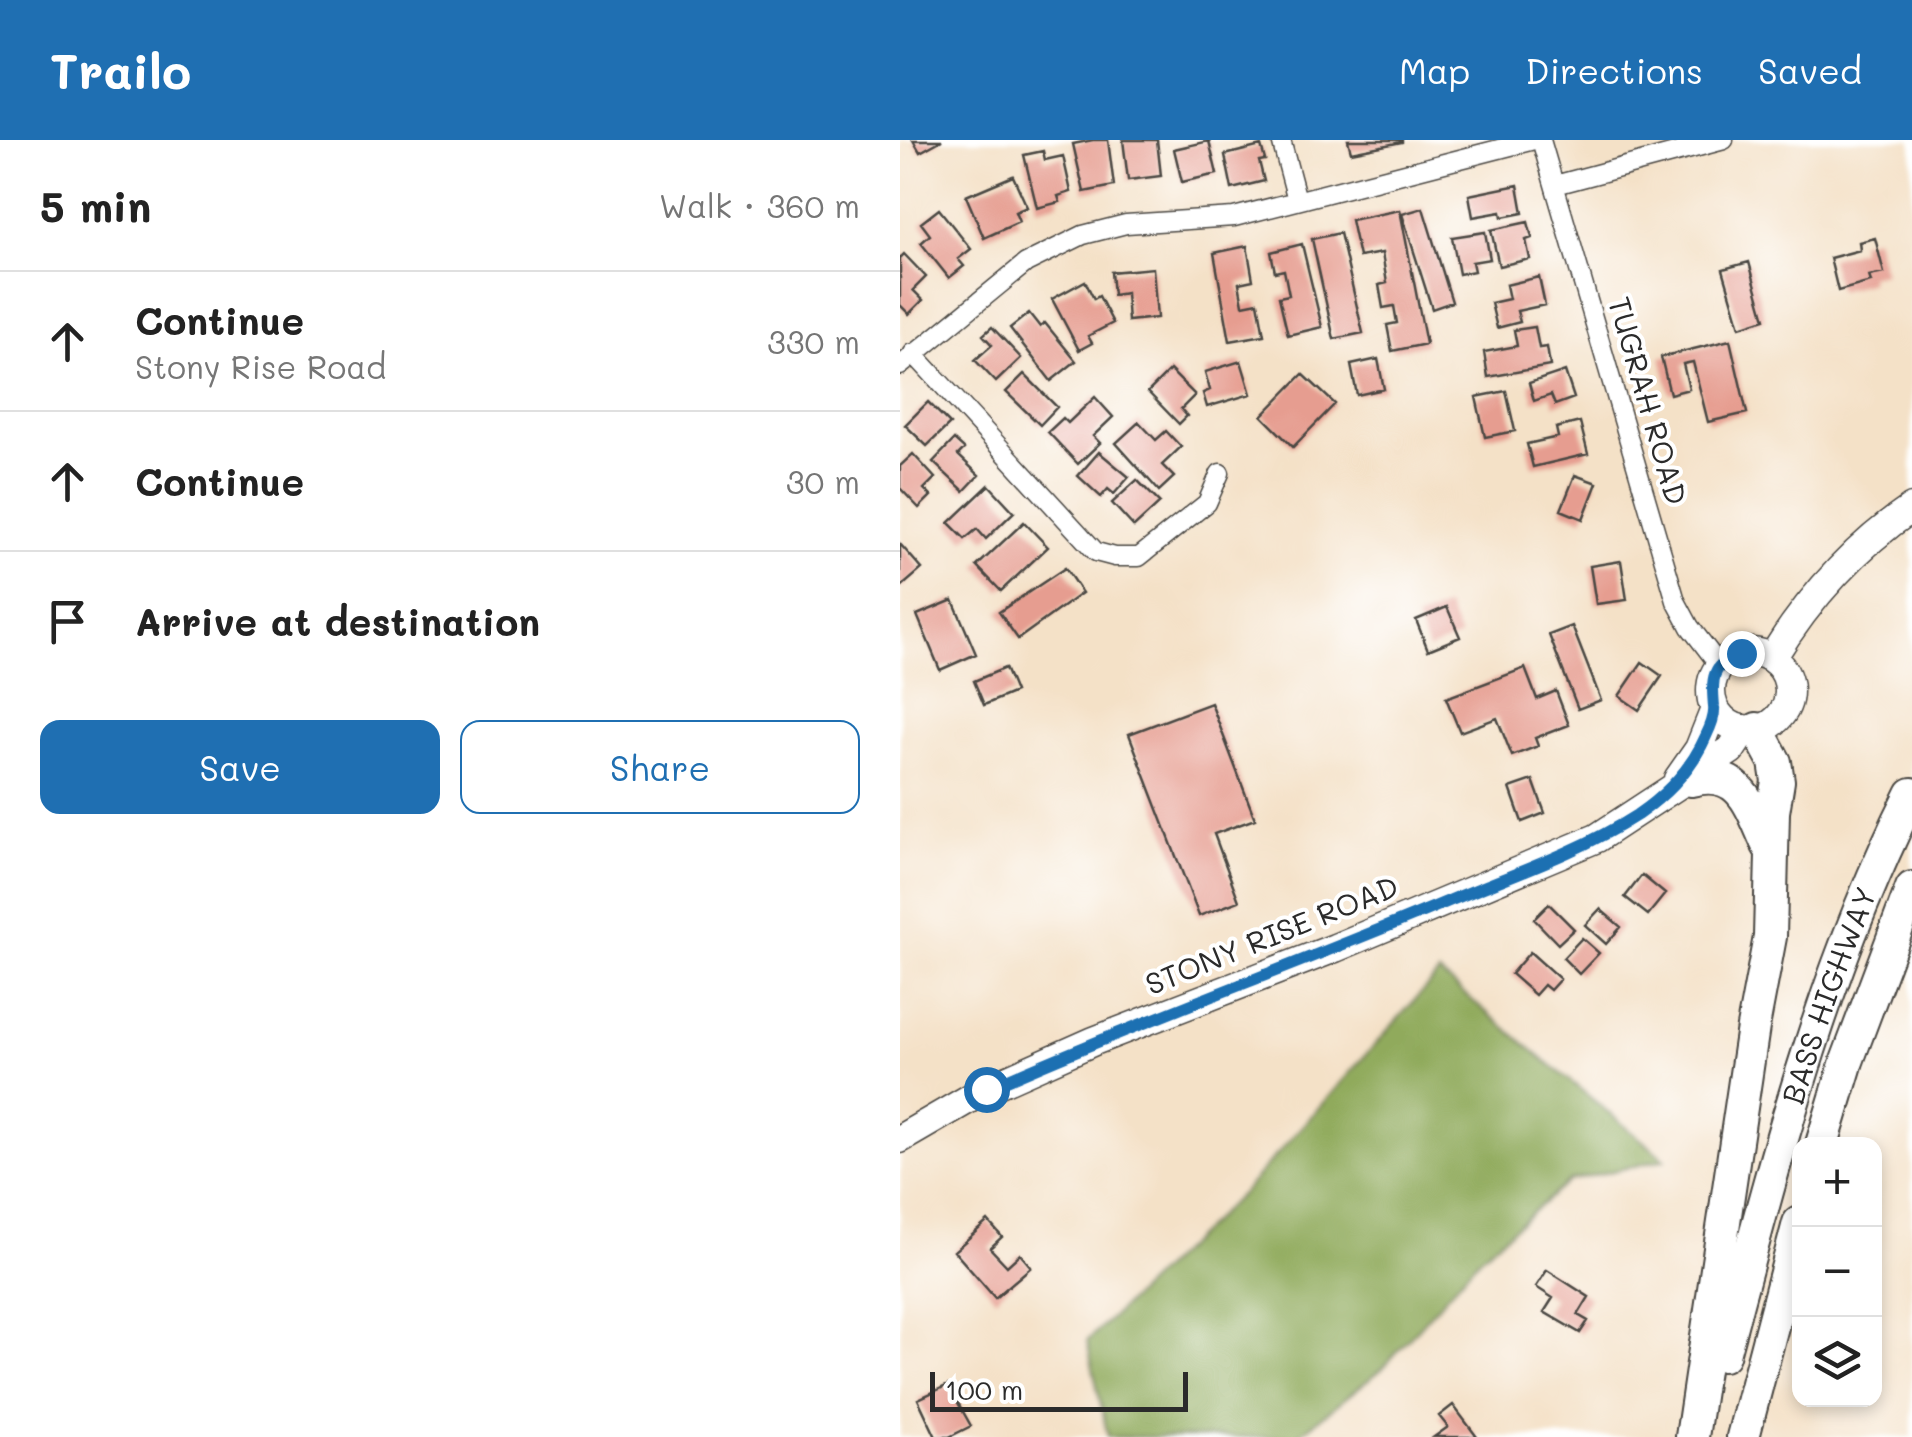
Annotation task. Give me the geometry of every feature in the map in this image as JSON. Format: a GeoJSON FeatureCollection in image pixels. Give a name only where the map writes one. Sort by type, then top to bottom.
{"type":"FeatureCollection","features":[{"type":"Feature","properties":{"kind":"highway"},"geometry":{"type":"LineString","coordinates":[[1692,1437],[1770,937],[1777,769],[1751,729]]}},
{"type":"Feature","properties":{"kind":"highway"},"geometry":{"type":"LineString","coordinates":[[1679,786],[1709,776],[1738,788],[1750,802],[1772,854]]}},
{"type":"Feature","properties":{"kind":"highway","name":"BASS HIGHWAY"},"geometry":{"type":"LineString","coordinates":[[1700,1437],[1787,1116],[1816,1026],[1857,916],[1912,794]]}},
{"type":"Feature","properties":{"kind":"highway","name":"BASS HIGHWAY"},"geometry":{"type":"LineString","coordinates":[[1824,1137],[1847,1061],[1912,888]]}},
{"type":"Feature","properties":{"kind":"highway"},"geometry":{"type":"LineString","coordinates":[[1744,1437],[1799,1227]]}},
{"type":"Feature","properties":{"kind":"main road"},"geometry":{"type":"LineString","coordinates":[[1772,658],[1839,567],[1878,531],[1912,508]]}},
{"type":"Feature","properties":{"kind":"main road"},"geometry":{"type":"LineString","coordinates":[[1754,652],[1772,658],[1788,681],[1787,702],[1776,720],[1751,729],[1727,723],[1715,709],[1711,687],[1720,666],[1741,653],[1754,652]]}},
{"type":"Feature","properties":{"kind":"main road","name":"STONY RISE ROAD"},"geometry":{"type":"LineString","coordinates":[[1679,786],[1715,709]]}},
{"type":"Feature","properties":{"kind":"main road","name":"STONY RISE ROAD"},"geometry":{"type":"LineString","coordinates":[[900,1139],[986,1089],[1076,1049],[1336,948],[1597,838],[1732,750],[1751,729]]}},
{"type":"Feature","properties":{"kind":"street"},"geometry":{"type":"LineString","coordinates":[[1281,140],[1297,200]]}},
{"type":"Feature","properties":{"kind":"street"},"geometry":{"type":"LineString","coordinates":[[1220,473],[1206,503],[1139,557],[1096,552],[907,360],[1026,263],[1083,234],[1126,224],[1234,217],[1538,140]]}},
{"type":"Feature","properties":{"kind":"street","name":"TUGRAH ROAD"},"geometry":{"type":"LineString","coordinates":[[1538,140],[1555,184],[1680,612],[1720,666]]}},
{"type":"Feature","properties":{"kind":"street"},"geometry":{"type":"LineString","coordinates":[[1555,184],[1724,140]]}},
{"type":"Feature","properties":{"kind":"green space"},"geometry":{"type":"Polygon","coordinates":[[[1439,973],[1665,1159],[1569,1181],[1480,1257],[1382,1369],[1296,1437],[1108,1437],[1087,1341],[1244,1191],[1439,973]]]}},
{"type":"Feature","properties":{"kind":"building"},"geometry":{"type":"Polygon","coordinates":[[[913,140],[942,140],[920,152],[913,140]]]}},
{"type":"Feature","properties":{"kind":"building"},"geometry":{"type":"Polygon","coordinates":[[[1108,140],[1114,186],[1084,192],[1073,144],[1108,140]]]}},
{"type":"Feature","properties":{"kind":"building"},"geometry":{"type":"Polygon","coordinates":[[[1123,140],[1157,140],[1161,176],[1128,180],[1123,140]]]}},
{"type":"Feature","properties":{"kind":"building"},"geometry":{"type":"Polygon","coordinates":[[[1348,140],[1402,140],[1402,142],[1351,152],[1348,140]]]}},
{"type":"Feature","properties":{"kind":"building"},"geometry":{"type":"Polygon","coordinates":[[[1209,141],[1217,174],[1182,182],[1174,149],[1209,141]]]}},
{"type":"Feature","properties":{"kind":"building"},"geometry":{"type":"Polygon","coordinates":[[[1261,146],[1265,160],[1259,161],[1264,181],[1232,189],[1225,155],[1261,146]]]}},
{"type":"Feature","properties":{"kind":"building"},"geometry":{"type":"Polygon","coordinates":[[[1043,151],[1045,160],[1063,156],[1071,192],[1058,196],[1060,202],[1037,208],[1024,155],[1043,151]]]}},
{"type":"Feature","properties":{"kind":"building"},"geometry":{"type":"Polygon","coordinates":[[[1013,176],[1027,207],[1015,212],[1019,222],[984,238],[966,196],[1013,176]]]}},
{"type":"Feature","properties":{"kind":"building"},"geometry":{"type":"Polygon","coordinates":[[[1518,185],[1523,213],[1473,217],[1469,195],[1518,185]]]}},
{"type":"Feature","properties":{"kind":"building"},"geometry":{"type":"Polygon","coordinates":[[[1423,208],[1452,302],[1432,309],[1402,214],[1423,208]]]}},
{"type":"Feature","properties":{"kind":"building"},"geometry":{"type":"Polygon","coordinates":[[[939,209],[971,249],[958,259],[964,266],[949,278],[921,243],[930,235],[921,223],[939,209]]]}},
{"type":"Feature","properties":{"kind":"building"},"geometry":{"type":"Polygon","coordinates":[[[1400,210],[1426,344],[1392,351],[1387,325],[1397,323],[1394,306],[1383,308],[1379,285],[1387,283],[1382,253],[1359,257],[1351,220],[1400,210]]]}},
{"type":"Feature","properties":{"kind":"building"},"geometry":{"type":"Polygon","coordinates":[[[1528,222],[1532,238],[1526,240],[1530,259],[1499,266],[1491,230],[1528,222]]]}},
{"type":"Feature","properties":{"kind":"building"},"geometry":{"type":"Polygon","coordinates":[[[1485,232],[1490,259],[1472,262],[1474,271],[1459,274],[1452,237],[1485,232]]]}},
{"type":"Feature","properties":{"kind":"building"},"geometry":{"type":"Polygon","coordinates":[[[1340,233],[1363,333],[1334,339],[1312,239],[1340,233]]]}},
{"type":"Feature","properties":{"kind":"building"},"geometry":{"type":"Polygon","coordinates":[[[1875,238],[1884,273],[1869,276],[1871,282],[1838,291],[1830,258],[1860,250],[1859,242],[1875,238]]]}},
{"type":"Feature","properties":{"kind":"building"},"geometry":{"type":"Polygon","coordinates":[[[1302,244],[1322,327],[1288,335],[1279,297],[1289,295],[1284,270],[1275,272],[1271,252],[1302,244]]]}},
{"type":"Feature","properties":{"kind":"building"},"geometry":{"type":"Polygon","coordinates":[[[1247,246],[1253,280],[1239,283],[1243,305],[1258,302],[1264,335],[1230,341],[1214,253],[1247,246]]]}},
{"type":"Feature","properties":{"kind":"building"},"geometry":{"type":"Polygon","coordinates":[[[904,254],[926,277],[913,290],[923,300],[909,314],[900,305],[900,258],[904,254]]]}},
{"type":"Feature","properties":{"kind":"building"},"geometry":{"type":"Polygon","coordinates":[[[1749,262],[1765,319],[1740,327],[1723,269],[1749,262]]]}},
{"type":"Feature","properties":{"kind":"building"},"geometry":{"type":"Polygon","coordinates":[[[1153,268],[1157,318],[1128,321],[1126,293],[1113,295],[1111,272],[1153,268]]]}},
{"type":"Feature","properties":{"kind":"building"},"geometry":{"type":"Polygon","coordinates":[[[1539,277],[1545,305],[1517,311],[1520,322],[1497,328],[1491,303],[1509,299],[1506,285],[1539,277]]]}},
{"type":"Feature","properties":{"kind":"building"},"geometry":{"type":"Polygon","coordinates":[[[1085,281],[1094,299],[1099,296],[1113,323],[1088,336],[1092,343],[1079,350],[1052,299],[1085,281]]]}},
{"type":"Feature","properties":{"kind":"building"},"geometry":{"type":"Polygon","coordinates":[[[1029,313],[1040,327],[1045,323],[1076,361],[1051,381],[1010,328],[1029,313]]]}},
{"type":"Feature","properties":{"kind":"building"},"geometry":{"type":"Polygon","coordinates":[[[992,327],[1021,358],[996,382],[975,360],[992,345],[983,335],[992,327]]]}},
{"type":"Feature","properties":{"kind":"building"},"geometry":{"type":"Polygon","coordinates":[[[1535,327],[1539,348],[1547,347],[1550,366],[1488,377],[1484,352],[1517,346],[1514,330],[1535,327]]]}},
{"type":"Feature","properties":{"kind":"building"},"geometry":{"type":"Polygon","coordinates":[[[1730,340],[1747,413],[1708,422],[1693,362],[1683,364],[1689,389],[1670,394],[1661,357],[1730,340]]]}},
{"type":"Feature","properties":{"kind":"building"},"geometry":{"type":"Polygon","coordinates":[[[1378,359],[1384,389],[1357,395],[1351,365],[1378,359]]]}},
{"type":"Feature","properties":{"kind":"building"},"geometry":{"type":"Polygon","coordinates":[[[1241,361],[1251,394],[1207,407],[1203,393],[1210,390],[1205,372],[1241,361]]]}},
{"type":"Feature","properties":{"kind":"building"},"geometry":{"type":"Polygon","coordinates":[[[1170,370],[1195,395],[1181,409],[1187,416],[1179,424],[1148,392],[1170,370]]]}},
{"type":"Feature","properties":{"kind":"building"},"geometry":{"type":"Polygon","coordinates":[[[1565,371],[1574,398],[1555,405],[1551,395],[1534,401],[1529,383],[1565,371]]]}},
{"type":"Feature","properties":{"kind":"building"},"geometry":{"type":"Polygon","coordinates":[[[1024,374],[1057,407],[1040,425],[1006,392],[1024,374]]]}},
{"type":"Feature","properties":{"kind":"building"},"geometry":{"type":"Polygon","coordinates":[[[1303,374],[1335,404],[1293,447],[1262,416],[1303,374]]]}},
{"type":"Feature","properties":{"kind":"building"},"geometry":{"type":"Polygon","coordinates":[[[1506,391],[1515,431],[1485,437],[1476,397],[1506,391]]]}},
{"type":"Feature","properties":{"kind":"building"},"geometry":{"type":"Polygon","coordinates":[[[1095,397],[1113,417],[1093,436],[1100,443],[1078,464],[1048,432],[1063,418],[1068,423],[1095,397]]]}},
{"type":"Feature","properties":{"kind":"building"},"geometry":{"type":"Polygon","coordinates":[[[928,402],[950,424],[927,446],[905,425],[928,402]]]}},
{"type":"Feature","properties":{"kind":"building"},"geometry":{"type":"Polygon","coordinates":[[[1139,422],[1156,440],[1166,431],[1181,447],[1162,465],[1174,477],[1159,491],[1116,443],[1139,422]]]}},
{"type":"Feature","properties":{"kind":"building"},"geometry":{"type":"Polygon","coordinates":[[[1580,422],[1588,454],[1533,467],[1527,444],[1558,437],[1556,428],[1580,422]]]}},
{"type":"Feature","properties":{"kind":"building"},"geometry":{"type":"Polygon","coordinates":[[[954,440],[964,449],[958,455],[979,475],[964,491],[933,462],[954,440]]]}},
{"type":"Feature","properties":{"kind":"building"},"geometry":{"type":"Polygon","coordinates":[[[1099,452],[1129,477],[1114,494],[1108,489],[1101,497],[1078,476],[1099,452]]]}},
{"type":"Feature","properties":{"kind":"building"},"geometry":{"type":"Polygon","coordinates":[[[913,454],[935,478],[924,489],[931,496],[919,508],[900,488],[900,466],[913,454]]]}},
{"type":"Feature","properties":{"kind":"building"},"geometry":{"type":"Polygon","coordinates":[[[1575,475],[1597,483],[1583,519],[1561,510],[1575,475]]]}},
{"type":"Feature","properties":{"kind":"building"},"geometry":{"type":"Polygon","coordinates":[[[1137,480],[1160,503],[1134,527],[1112,503],[1137,480]]]}},
{"type":"Feature","properties":{"kind":"building"},"geometry":{"type":"Polygon","coordinates":[[[989,485],[1014,512],[986,539],[977,529],[965,539],[949,523],[989,485]]]}},
{"type":"Feature","properties":{"kind":"building"},"geometry":{"type":"Polygon","coordinates":[[[1024,522],[1048,547],[1001,591],[977,566],[1024,522]]]}},
{"type":"Feature","properties":{"kind":"building"},"geometry":{"type":"Polygon","coordinates":[[[900,544],[922,569],[900,588],[900,544]]]}},
{"type":"Feature","properties":{"kind":"building"},"geometry":{"type":"Polygon","coordinates":[[[1621,561],[1627,600],[1596,604],[1590,566],[1621,561]]]}},
{"type":"Feature","properties":{"kind":"building"},"geometry":{"type":"Polygon","coordinates":[[[1065,568],[1082,593],[1018,639],[999,612],[1065,568]]]}},
{"type":"Feature","properties":{"kind":"building"},"geometry":{"type":"Polygon","coordinates":[[[953,600],[976,654],[940,670],[917,615],[953,600]]]}},
{"type":"Feature","properties":{"kind":"building"},"geometry":{"type":"Polygon","coordinates":[[[1447,607],[1460,637],[1428,650],[1416,620],[1447,607]]]}},
{"type":"Feature","properties":{"kind":"building"},"geometry":{"type":"Polygon","coordinates":[[[1572,626],[1601,700],[1578,709],[1549,635],[1572,626]]]}},
{"type":"Feature","properties":{"kind":"building"},"geometry":{"type":"Polygon","coordinates":[[[1642,662],[1662,676],[1639,710],[1619,696],[1642,662]]]}},
{"type":"Feature","properties":{"kind":"building"},"geometry":{"type":"Polygon","coordinates":[[[1005,668],[1015,692],[984,705],[974,681],[1005,668]]]}},
{"type":"Feature","properties":{"kind":"building"},"geometry":{"type":"Polygon","coordinates":[[[1525,668],[1537,699],[1556,691],[1569,725],[1535,738],[1538,746],[1512,756],[1497,718],[1460,732],[1446,698],[1525,668]]]}},
{"type":"Feature","properties":{"kind":"building"},"geometry":{"type":"Polygon","coordinates":[[[1211,703],[1255,819],[1214,834],[1239,901],[1199,916],[1129,734],[1211,703]]]}},
{"type":"Feature","properties":{"kind":"building"},"geometry":{"type":"Polygon","coordinates":[[[1533,780],[1545,813],[1522,822],[1510,788],[1533,780]]]}},
{"type":"Feature","properties":{"kind":"building"},"geometry":{"type":"Polygon","coordinates":[[[1642,875],[1665,894],[1648,915],[1625,897],[1642,875]]]}},
{"type":"Feature","properties":{"kind":"building"},"geometry":{"type":"Polygon","coordinates":[[[1549,904],[1574,929],[1558,944],[1534,919],[1549,904]]]}},
{"type":"Feature","properties":{"kind":"building"},"geometry":{"type":"Polygon","coordinates":[[[1600,909],[1621,927],[1606,944],[1585,925],[1600,909]]]}},
{"type":"Feature","properties":{"kind":"building"},"geometry":{"type":"Polygon","coordinates":[[[1582,938],[1599,953],[1579,974],[1563,958],[1582,938]]]}},
{"type":"Feature","properties":{"kind":"building"},"geometry":{"type":"Polygon","coordinates":[[[1530,952],[1560,979],[1550,990],[1544,985],[1535,995],[1511,974],[1530,952]]]}},
{"type":"Feature","properties":{"kind":"building"},"geometry":{"type":"Polygon","coordinates":[[[988,1221],[1002,1237],[990,1248],[1007,1266],[1020,1254],[1031,1267],[995,1298],[954,1251],[988,1221]]]}},
{"type":"Feature","properties":{"kind":"building"},"geometry":{"type":"Polygon","coordinates":[[[1547,1270],[1589,1297],[1578,1315],[1588,1321],[1580,1333],[1544,1312],[1553,1298],[1536,1287],[1547,1270]]]}},
{"type":"Feature","properties":{"kind":"building"},"geometry":{"type":"Polygon","coordinates":[[[948,1385],[971,1426],[949,1437],[936,1437],[918,1399],[948,1385]]]}},
{"type":"Feature","properties":{"kind":"building"},"geometry":{"type":"Polygon","coordinates":[[[1453,1405],[1477,1437],[1434,1437],[1448,1427],[1439,1416],[1453,1405]]]}},
{"type":"Feature","properties":{"kind":"route"},"geometry":{"type":"LineString","coordinates":[[986,1089],[1094,1041],[1336,948],[1619,826],[1667,792],[1688,766],[1706,736],[1715,709],[1711,693],[1714,676],[1724,662],[1741,653]]}}]}
